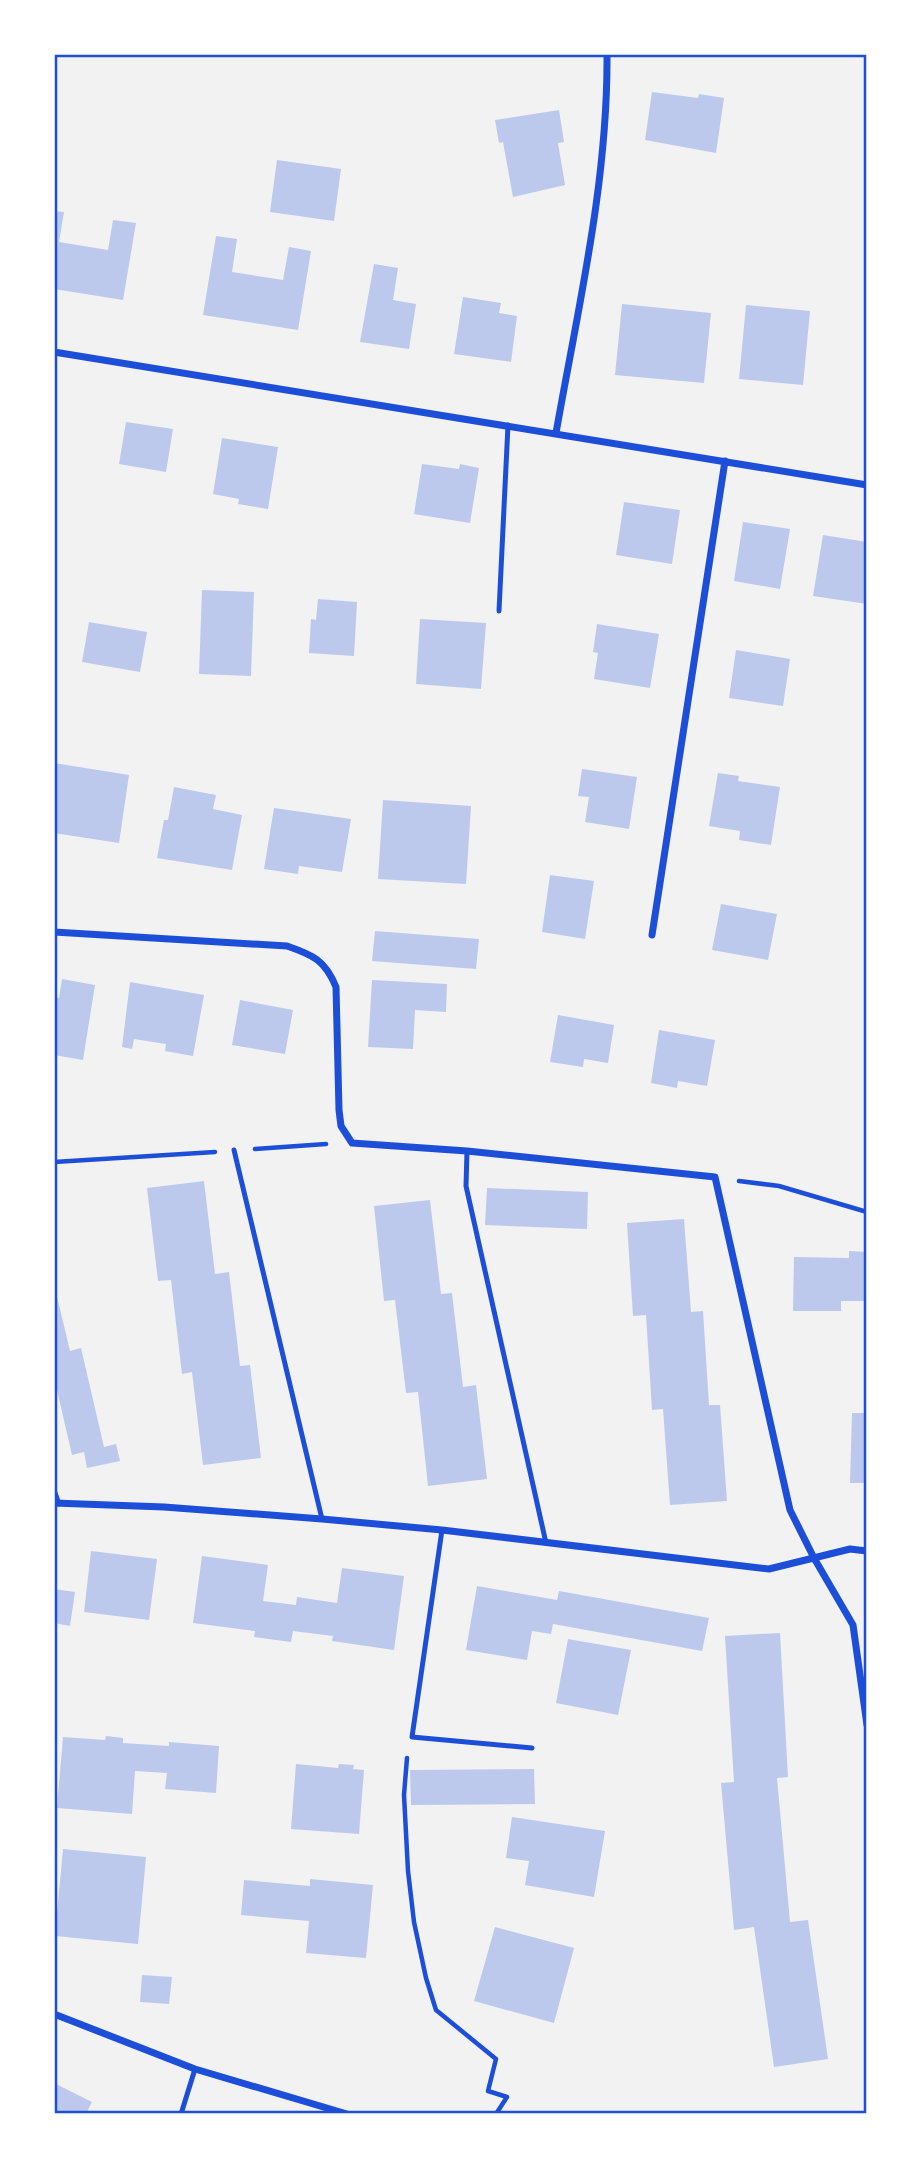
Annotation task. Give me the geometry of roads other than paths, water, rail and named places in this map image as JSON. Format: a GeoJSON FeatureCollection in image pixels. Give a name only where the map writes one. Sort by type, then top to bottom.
{"type":"FeatureCollection","features":[{"type":"Feature","properties":{"kind":"street"},"geometry":{"type":"LineString","coordinates":[[556,433],[596,206],[607,95],[607,54]]}},
{"type":"Feature","properties":{"kind":"street"},"geometry":{"type":"LineString","coordinates":[[54,352],[867,485]]}},
{"type":"Feature","properties":{"kind":"street"},"geometry":{"type":"LineString","coordinates":[[652,935],[725,461]]}},
{"type":"Feature","properties":{"kind":"street"},"geometry":{"type":"LineString","coordinates":[[54,932],[287,946],[321,961],[336,987],[339,1110],[341,1126],[352,1143],[467,1151],[715,1177],[790,1510],[814,1559],[853,1625],[867,1725]]}},
{"type":"Feature","properties":{"kind":"street"},"geometry":{"type":"LineString","coordinates":[[56,1503],[322,1518],[769,1569],[850,1549],[867,1551]]}},
{"type":"Feature","properties":{"kind":"street"},"geometry":{"type":"LineString","coordinates":[[54,2014],[195,2068],[346,2114]]}},
{"type":"Feature","properties":{"kind":"lane"},"geometry":{"type":"LineString","coordinates":[[499,611],[508,425]]}},
{"type":"Feature","properties":{"kind":"lane"},"geometry":{"type":"LineString","coordinates":[[234,1150],[322,1518]]}},
{"type":"Feature","properties":{"kind":"lane"},"geometry":{"type":"LineString","coordinates":[[467,1151],[466,1186],[546,1543]]}},
{"type":"Feature","properties":{"kind":"lane"},"geometry":{"type":"LineString","coordinates":[[54,1490],[56,1503]]}},
{"type":"Feature","properties":{"kind":"lane"},"geometry":{"type":"LineString","coordinates":[[442,1530],[412,1737],[532,1748]]}},
{"type":"Feature","properties":{"kind":"lane"},"geometry":{"type":"LineString","coordinates":[[181,2114],[195,2068]]}}]}
